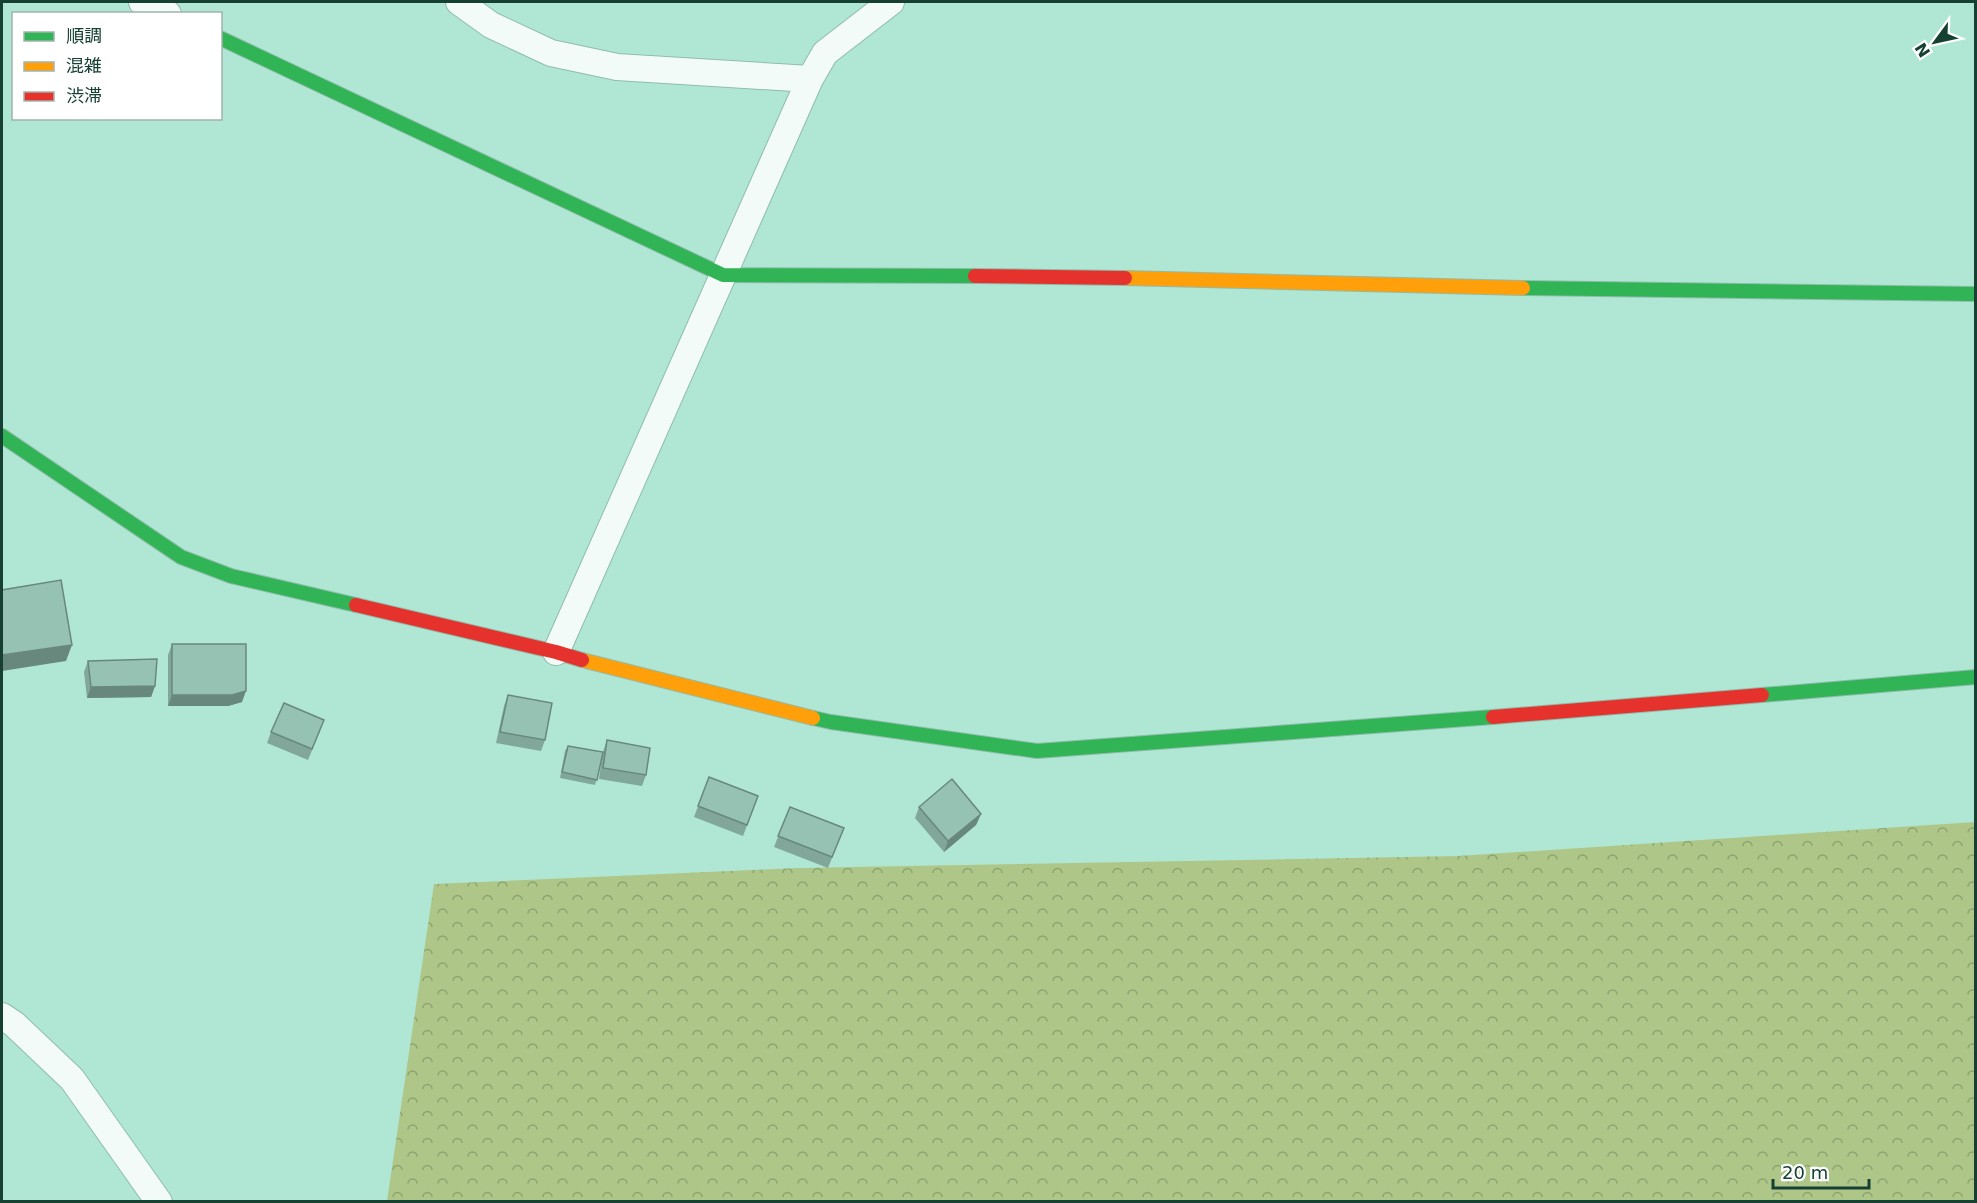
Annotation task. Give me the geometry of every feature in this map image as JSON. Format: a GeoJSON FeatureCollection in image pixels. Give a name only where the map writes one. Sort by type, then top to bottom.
{"type":"FeatureCollection","features":[{"type":"Feature","properties":{"kind":"street"},"geometry":{"type":"LineString","coordinates":[[142,2],[164,12]]}},
{"type":"Feature","properties":{"kind":"street"},"geometry":{"type":"LineString","coordinates":[[459,2],[491,25],[551,53],[617,67],[810,79]]}},
{"type":"Feature","properties":{"kind":"street"},"geometry":{"type":"LineString","coordinates":[[556,652],[810,79],[825,53],[891,2]]}},
{"type":"Feature","properties":{"kind":"street"},"geometry":{"type":"LineString","coordinates":[[222,39],[723,275],[1046,276],[1628,291],[1976,294]]}},
{"type":"Feature","properties":{"kind":"street"},"geometry":{"type":"LineString","coordinates":[[2,436],[181,557],[242,579],[556,652],[604,667],[831,722],[1037,751],[1646,705],[1976,677]]}},
{"type":"Feature","properties":{"kind":"street"},"geometry":{"type":"LineString","coordinates":[[2,1017],[14,1024],[72,1079],[159,1202]]}},
{"type":"Feature","properties":{"kind":"green space"},"geometry":{"type":"Polygon","coordinates":[[[1975,822],[1975,1201],[387,1201],[434,884],[799,868],[1458,856],[1975,822]]]}},
{"type":"Feature","properties":{"kind":"building"},"geometry":{"type":"Polygon","coordinates":[[[61,580],[72,645],[2,655],[2,590],[61,580]]]}},
{"type":"Feature","properties":{"kind":"building"},"geometry":{"type":"Polygon","coordinates":[[[172,644],[246,644],[246,691],[232,695],[172,695],[172,644]]]}},
{"type":"Feature","properties":{"kind":"building"},"geometry":{"type":"Polygon","coordinates":[[[157,659],[155,686],[91,687],[88,661],[157,659]]]}},
{"type":"Feature","properties":{"kind":"building"},"geometry":{"type":"Polygon","coordinates":[[[508,695],[552,703],[545,740],[500,732],[508,695]]]}},
{"type":"Feature","properties":{"kind":"building"},"geometry":{"type":"Polygon","coordinates":[[[284,703],[324,720],[312,749],[271,732],[284,703]]]}},
{"type":"Feature","properties":{"kind":"building"},"geometry":{"type":"Polygon","coordinates":[[[607,740],[650,748],[646,775],[603,768],[607,740]]]}},
{"type":"Feature","properties":{"kind":"building"},"geometry":{"type":"Polygon","coordinates":[[[568,746],[603,752],[597,780],[562,772],[568,746]]]}},
{"type":"Feature","properties":{"kind":"building"},"geometry":{"type":"Polygon","coordinates":[[[709,777],[758,796],[747,825],[698,806],[709,777]]]}},
{"type":"Feature","properties":{"kind":"building"},"geometry":{"type":"Polygon","coordinates":[[[952,779],[981,814],[948,841],[919,807],[952,779]]]}},
{"type":"Feature","properties":{"kind":"building"},"geometry":{"type":"Polygon","coordinates":[[[790,807],[844,828],[832,857],[778,836],[790,807]]]}},
{"type":"Feature","properties":{"kind":"traffic: fast"},"geometry":{"type":"LineString","coordinates":[[222,39],[723,275],[975,276]]}},
{"type":"Feature","properties":{"kind":"traffic: fast"},"geometry":{"type":"LineString","coordinates":[[1523,288],[1976,294]]}},
{"type":"Feature","properties":{"kind":"traffic: fast"},"geometry":{"type":"LineString","coordinates":[[2,436],[181,557],[231,576],[356,605]]}},
{"type":"Feature","properties":{"kind":"traffic: fast"},"geometry":{"type":"LineString","coordinates":[[1762,695],[1976,677]]}},
{"type":"Feature","properties":{"kind":"traffic: fast"},"geometry":{"type":"LineString","coordinates":[[813,718],[1037,751],[1493,717]]}},
{"type":"Feature","properties":{"kind":"traffic: slow"},"geometry":{"type":"LineString","coordinates":[[1125,278],[1523,288]]}},
{"type":"Feature","properties":{"kind":"traffic: slow"},"geometry":{"type":"LineString","coordinates":[[582,660],[813,718]]}},
{"type":"Feature","properties":{"kind":"traffic: jam"},"geometry":{"type":"LineString","coordinates":[[975,276],[1125,278]]}},
{"type":"Feature","properties":{"kind":"traffic: jam"},"geometry":{"type":"LineString","coordinates":[[356,605],[582,660]]}},
{"type":"Feature","properties":{"kind":"traffic: jam"},"geometry":{"type":"LineString","coordinates":[[1493,717],[1762,695]]}}]}
